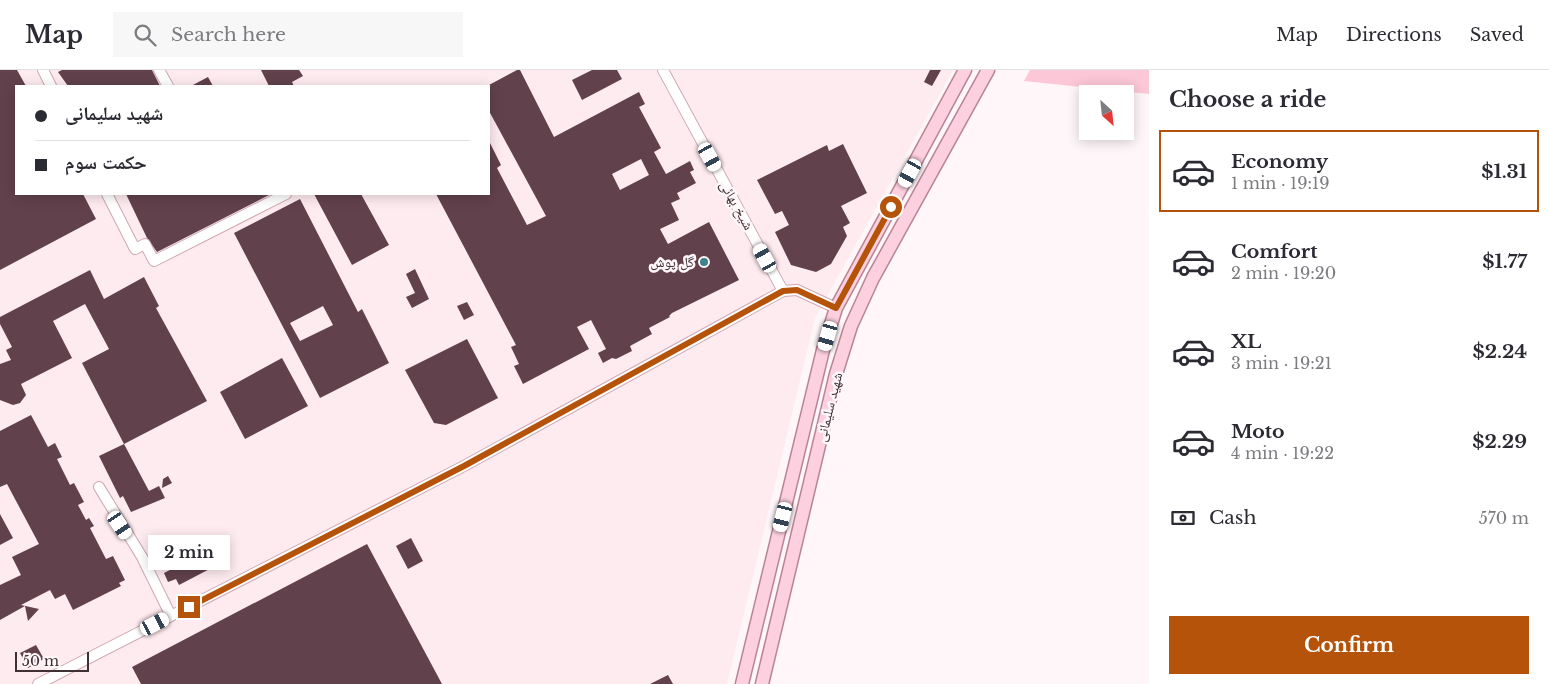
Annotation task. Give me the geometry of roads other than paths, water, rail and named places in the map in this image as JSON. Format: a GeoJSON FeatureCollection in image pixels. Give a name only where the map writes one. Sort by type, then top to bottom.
{"type":"FeatureCollection","features":[{"type":"Feature","properties":{"kind":"main road","name":"شهید سلیمانی"},"geometry":{"type":"LineString","coordinates":[[742,684],[821,359],[836,308],[966,70]]}},
{"type":"Feature","properties":{"kind":"main road","name":"شهید سلیمانی"},"geometry":{"type":"LineString","coordinates":[[762,684],[836,374],[851,326],[873,278],[988,70]]}},
{"type":"Feature","properties":{"kind":"street"},"geometry":{"type":"LineString","coordinates":[[43,70],[50,85]]}},
{"type":"Feature","properties":{"kind":"street"},"geometry":{"type":"LineString","coordinates":[[159,70],[167,85]]}},
{"type":"Feature","properties":{"kind":"street","name":"شیخ بهائی"},"geometry":{"type":"LineString","coordinates":[[663,70],[783,291]]}},
{"type":"Feature","properties":{"kind":"street"},"geometry":{"type":"LineString","coordinates":[[107,195],[135,249],[144,244],[154,261],[284,195]]}},
{"type":"Feature","properties":{"kind":"street"},"geometry":{"type":"LineString","coordinates":[[38,684],[464,466],[783,291],[797,290],[836,308]]}},
{"type":"Feature","properties":{"kind":"street"},"geometry":{"type":"LineString","coordinates":[[99,487],[142,557],[171,616]]}},
{"type":"Feature","properties":{"kind":"place","name":"گل پوش"},"geometry":{"type":"Point","coordinates":[704,262]}}]}
